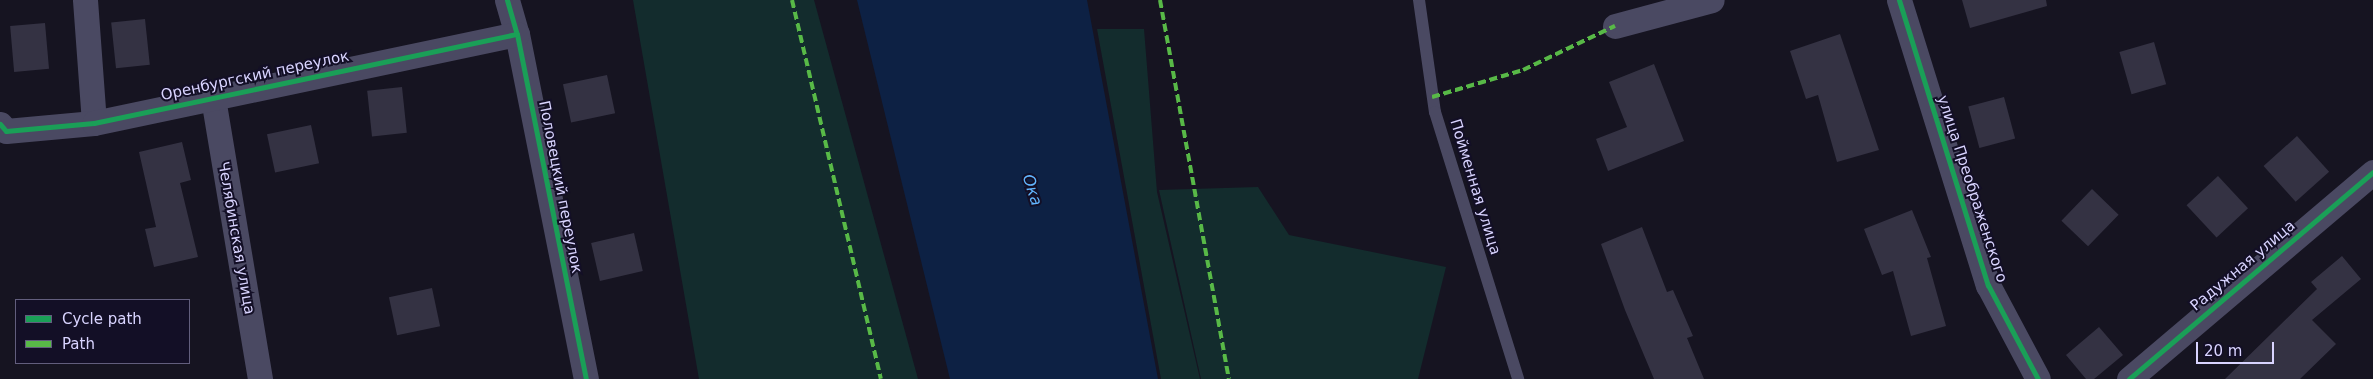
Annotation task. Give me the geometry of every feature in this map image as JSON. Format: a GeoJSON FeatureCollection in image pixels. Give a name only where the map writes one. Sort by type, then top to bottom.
{"type":"FeatureCollection","features":[{"type":"Feature","properties":{"kind":"street"},"geometry":{"type":"LineString","coordinates":[[86,0],[94,123]]}},
{"type":"Feature","properties":{"kind":"street","name":"Половецкий переулок"},"geometry":{"type":"LineString","coordinates":[[507,0],[517,34],[586,379]]}},
{"type":"Feature","properties":{"kind":"street"},"geometry":{"type":"LineString","coordinates":[[1615,26],[1712,0]]}},
{"type":"Feature","properties":{"kind":"street","name":"улица Преображенского"},"geometry":{"type":"LineString","coordinates":[[1899,0],[1988,286],[2038,379]]}},
{"type":"Feature","properties":{"kind":"street","name":"Оренбургский переулок"},"geometry":{"type":"LineString","coordinates":[[0,124],[6,131],[94,123],[517,34]]}},
{"type":"Feature","properties":{"kind":"street","name":"Челябинская улица"},"geometry":{"type":"LineString","coordinates":[[213,98],[260,379]]}},
{"type":"Feature","properties":{"kind":"street","name":"Радужная улица"},"geometry":{"type":"LineString","coordinates":[[2129,379],[2373,172]]}},
{"type":"Feature","properties":{"kind":"lane","name":"Пойменная улица"},"geometry":{"type":"LineString","coordinates":[[1419,0],[1434,112],[1518,379]]}},
{"type":"Feature","properties":{"kind":"green space"},"geometry":{"type":"Polygon","coordinates":[[[633,0],[814,0],[918,379],[699,379],[633,0]]]}},
{"type":"Feature","properties":{"kind":"green space"},"geometry":{"type":"Polygon","coordinates":[[[1097,29],[1144,29],[1157,192],[1200,379],[1161,379],[1097,29]]]}},
{"type":"Feature","properties":{"kind":"green space"},"geometry":{"type":"Polygon","coordinates":[[[1258,187],[1289,235],[1446,267],[1418,379],[1201,379],[1159,190],[1258,187]]]}},
{"type":"Feature","properties":{"kind":"water","name":"Ока"},"geometry":{"type":"Polygon","coordinates":[[[857,0],[1087,0],[1158,379],[950,379],[857,0]]]}},
{"type":"Feature","properties":{"kind":"building"},"geometry":{"type":"Polygon","coordinates":[[[1962,0],[2046,0],[2047,6],[1970,28],[1962,0]]]}},
{"type":"Feature","properties":{"kind":"building"},"geometry":{"type":"Polygon","coordinates":[[[145,19],[150,65],[116,68],[111,23],[145,19]]]}},
{"type":"Feature","properties":{"kind":"building"},"geometry":{"type":"Polygon","coordinates":[[[45,23],[49,69],[14,72],[10,26],[45,23]]]}},
{"type":"Feature","properties":{"kind":"building"},"geometry":{"type":"Polygon","coordinates":[[[1840,34],[1879,150],[1837,162],[1818,95],[1806,99],[1790,51],[1840,34]]]}},
{"type":"Feature","properties":{"kind":"building"},"geometry":{"type":"Polygon","coordinates":[[[2154,42],[2166,84],[2132,94],[2119,52],[2154,42]]]}},
{"type":"Feature","properties":{"kind":"building"},"geometry":{"type":"Polygon","coordinates":[[[1654,64],[1684,141],[1608,171],[1596,139],[1627,127],[1609,82],[1654,64]]]}},
{"type":"Feature","properties":{"kind":"building"},"geometry":{"type":"Polygon","coordinates":[[[607,75],[615,113],[571,123],[563,84],[607,75]]]}},
{"type":"Feature","properties":{"kind":"building"},"geometry":{"type":"Polygon","coordinates":[[[402,87],[407,133],[372,136],[367,91],[402,87]]]}},
{"type":"Feature","properties":{"kind":"building"},"geometry":{"type":"Polygon","coordinates":[[[2004,97],[2015,139],[1979,148],[1968,107],[2004,97]]]}},
{"type":"Feature","properties":{"kind":"building"},"geometry":{"type":"Polygon","coordinates":[[[311,125],[319,163],[275,173],[267,134],[311,125]]]}},
{"type":"Feature","properties":{"kind":"building"},"geometry":{"type":"Polygon","coordinates":[[[2297,136],[2329,172],[2296,202],[2264,166],[2297,136]]]}},
{"type":"Feature","properties":{"kind":"building"},"geometry":{"type":"Polygon","coordinates":[[[182,142],[191,180],[180,183],[198,257],[154,267],[145,229],[156,227],[139,152],[182,142]]]}},
{"type":"Feature","properties":{"kind":"building"},"geometry":{"type":"Polygon","coordinates":[[[2218,176],[2248,208],[2217,238],[2187,205],[2218,176]]]}},
{"type":"Feature","properties":{"kind":"building"},"geometry":{"type":"Polygon","coordinates":[[[2092,189],[2119,215],[2088,246],[2061,221],[2092,189]]]}},
{"type":"Feature","properties":{"kind":"building"},"geometry":{"type":"Polygon","coordinates":[[[1912,210],[1931,257],[1927,258],[1946,326],[1911,336],[1893,271],[1882,275],[1864,229],[1912,210]]]}},
{"type":"Feature","properties":{"kind":"building"},"geometry":{"type":"Polygon","coordinates":[[[1642,227],[1667,292],[1673,290],[1693,336],[1687,338],[1704,379],[1654,379],[1625,310],[1601,244],[1642,227]]]}},
{"type":"Feature","properties":{"kind":"building"},"geometry":{"type":"Polygon","coordinates":[[[634,233],[643,271],[600,281],[591,243],[634,233]]]}},
{"type":"Feature","properties":{"kind":"building"},"geometry":{"type":"Polygon","coordinates":[[[2342,256],[2361,279],[2312,320],[2336,344],[2300,379],[2225,379],[2317,289],[2311,282],[2342,256]]]}},
{"type":"Feature","properties":{"kind":"building"},"geometry":{"type":"Polygon","coordinates":[[[432,288],[440,326],[397,335],[389,297],[432,288]]]}},
{"type":"Feature","properties":{"kind":"building"},"geometry":{"type":"Polygon","coordinates":[[[2099,327],[2123,355],[2094,379],[2086,379],[2066,355],[2099,327]]]}},
{"type":"Feature","properties":{"kind":"marked path"},"geometry":{"type":"LineString","coordinates":[[792,0],[881,379]]}},
{"type":"Feature","properties":{"kind":"marked path"},"geometry":{"type":"LineString","coordinates":[[1160,0],[1229,379]]}},
{"type":"Feature","properties":{"kind":"marked path"},"geometry":{"type":"LineString","coordinates":[[1432,97],[1523,70],[1615,26]]}},
{"type":"Feature","properties":{"kind":"cycle path"},"geometry":{"type":"LineString","coordinates":[[507,0],[517,34],[586,379]]}},
{"type":"Feature","properties":{"kind":"cycle path"},"geometry":{"type":"LineString","coordinates":[[1899,0],[1988,285],[2038,379]]}},
{"type":"Feature","properties":{"kind":"cycle path"},"geometry":{"type":"LineString","coordinates":[[0,124],[6,131],[94,123],[517,34]]}},
{"type":"Feature","properties":{"kind":"cycle path"},"geometry":{"type":"LineString","coordinates":[[2129,379],[2373,172]]}}]}
